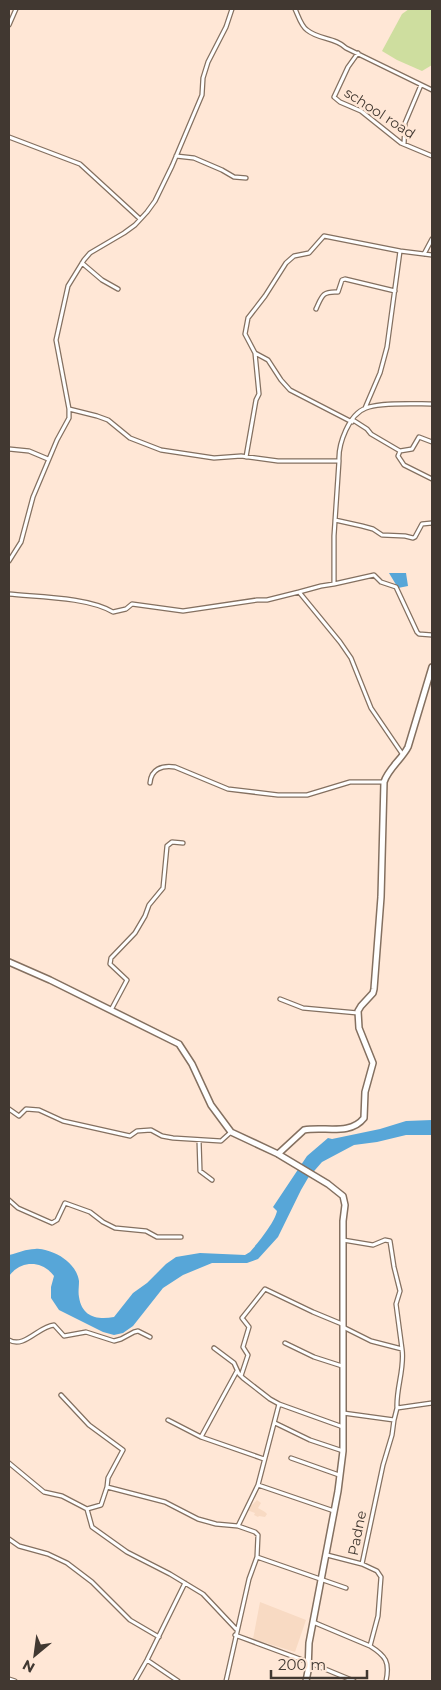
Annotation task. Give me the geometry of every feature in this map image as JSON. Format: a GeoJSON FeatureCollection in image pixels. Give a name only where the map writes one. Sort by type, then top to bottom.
{"type":"FeatureCollection","features":[{"type":"Feature","properties":{"kind":"main road"},"geometry":{"type":"LineString","coordinates":[[278,1154],[304,1130],[352,1127],[364,1118],[365,1092],[373,1063],[360,1028],[358,1013],[361,1006],[373,993],[375,980],[381,897],[384,782],[388,774],[404,755],[432,668]]}},
{"type":"Feature","properties":{"kind":"main road"},"geometry":{"type":"LineString","coordinates":[[9,962],[50,980],[179,1044],[192,1064],[211,1106],[231,1132],[278,1154],[328,1184],[340,1193],[344,1200],[342,1325],[343,1451],[327,1555],[309,1643],[306,1681]]}},
{"type":"Feature","properties":{"kind":"street"},"geometry":{"type":"LineString","coordinates":[[9,25],[16,9]]}},
{"type":"Feature","properties":{"kind":"street"},"geometry":{"type":"LineString","coordinates":[[9,561],[21,542],[33,497],[48,459],[69,418],[56,340],[68,286],[90,253],[124,233],[140,219],[147,212],[162,188],[202,95],[204,75],[208,62],[226,28],[232,9]]}},
{"type":"Feature","properties":{"kind":"street"},"geometry":{"type":"LineString","coordinates":[[295,9],[307,31],[325,39],[337,41],[358,54],[432,90]]}},
{"type":"Feature","properties":{"kind":"street","name":"school road"},"geometry":{"type":"LineString","coordinates":[[358,54],[348,67],[334,96],[340,102],[361,111],[404,144],[432,156]]}},
{"type":"Feature","properties":{"kind":"street"},"geometry":{"type":"LineString","coordinates":[[404,144],[405,123],[421,85]]}},
{"type":"Feature","properties":{"kind":"street"},"geometry":{"type":"LineString","coordinates":[[9,137],[80,164],[140,219]]}},
{"type":"Feature","properties":{"kind":"street"},"geometry":{"type":"LineString","coordinates":[[176,156],[194,158],[222,170],[234,178],[246,178]]}},
{"type":"Feature","properties":{"kind":"street"},"geometry":{"type":"LineString","coordinates":[[246,457],[256,400],[259,394],[255,353],[245,334],[248,318],[286,263],[294,256],[309,253],[324,236],[400,251],[432,255]]}},
{"type":"Feature","properties":{"kind":"street"},"geometry":{"type":"LineString","coordinates":[[424,254],[432,238]]}},
{"type":"Feature","properties":{"kind":"street"},"geometry":{"type":"LineString","coordinates":[[334,584],[335,520],[340,444],[352,421],[365,408],[380,373],[387,346],[400,251]]}},
{"type":"Feature","properties":{"kind":"street"},"geometry":{"type":"LineString","coordinates":[[82,263],[102,280],[118,289]]}},
{"type":"Feature","properties":{"kind":"street"},"geometry":{"type":"LineString","coordinates":[[316,309],[324,294],[340,290],[342,280],[344,279],[395,291]]}},
{"type":"Feature","properties":{"kind":"street"},"geometry":{"type":"LineString","coordinates":[[255,353],[268,360],[290,390],[367,429],[371,434],[400,451],[412,449],[419,437],[432,442]]}},
{"type":"Feature","properties":{"kind":"street"},"geometry":{"type":"LineString","coordinates":[[365,408],[399,404],[432,404]]}},
{"type":"Feature","properties":{"kind":"street"},"geometry":{"type":"LineString","coordinates":[[69,409],[108,420],[130,438],[161,450],[214,458],[241,456],[278,461],[338,460]]}},
{"type":"Feature","properties":{"kind":"street"},"geometry":{"type":"LineString","coordinates":[[9,449],[29,451],[48,459]]}},
{"type":"Feature","properties":{"kind":"street"},"geometry":{"type":"LineString","coordinates":[[400,451],[398,456],[404,465],[432,479]]}},
{"type":"Feature","properties":{"kind":"street"},"geometry":{"type":"LineString","coordinates":[[335,520],[370,528],[382,536],[413,538],[422,524],[432,524]]}},
{"type":"Feature","properties":{"kind":"street"},"geometry":{"type":"LineString","coordinates":[[9,594],[72,600],[102,607],[113,612],[126,609],[132,604],[183,610],[267,600],[374,575],[380,582],[396,588],[417,632],[432,636]]}},
{"type":"Feature","properties":{"kind":"street"},"geometry":{"type":"LineString","coordinates":[[299,592],[351,658],[370,708],[404,755]]}},
{"type":"Feature","properties":{"kind":"street"},"geometry":{"type":"LineString","coordinates":[[150,783],[150,776],[155,770],[166,766],[175,767],[228,789],[278,795],[307,796],[350,782],[384,782]]}},
{"type":"Feature","properties":{"kind":"street"},"geometry":{"type":"LineString","coordinates":[[111,1010],[127,980],[110,964],[112,958],[135,933],[149,905],[163,888],[167,846],[172,842],[183,843]]}},
{"type":"Feature","properties":{"kind":"street"},"geometry":{"type":"LineString","coordinates":[[280,999],[312,1009],[358,1013]]}},
{"type":"Feature","properties":{"kind":"street"},"geometry":{"type":"LineString","coordinates":[[9,1109],[19,1116],[26,1109],[39,1110],[63,1121],[130,1136],[137,1131],[151,1130],[162,1136],[222,1141],[231,1132]]}},
{"type":"Feature","properties":{"kind":"street"},"geometry":{"type":"LineString","coordinates":[[199,1140],[200,1171],[212,1180]]}},
{"type":"Feature","properties":{"kind":"street"},"geometry":{"type":"LineString","coordinates":[[9,1200],[18,1208],[52,1223],[57,1220],[65,1203],[90,1212],[115,1228],[146,1232],[157,1237],[181,1237]]}},
{"type":"Feature","properties":{"kind":"street","name":"Padne"},"geometry":{"type":"LineString","coordinates":[[343,1240],[373,1245],[385,1240],[390,1241],[400,1291],[396,1304],[402,1349],[402,1366],[397,1408],[362,1564],[377,1571],[381,1577],[378,1616],[370,1646]]}},
{"type":"Feature","properties":{"kind":"street"},"geometry":{"type":"LineString","coordinates":[[241,1376],[248,1355],[243,1348],[249,1327],[242,1317],[266,1288],[371,1341],[402,1349]]}},
{"type":"Feature","properties":{"kind":"street"},"geometry":{"type":"LineString","coordinates":[[9,1340],[14,1342],[27,1339],[51,1325],[54,1325],[64,1336],[86,1332],[114,1340],[138,1332],[150,1337]]}},
{"type":"Feature","properties":{"kind":"street"},"geometry":{"type":"LineString","coordinates":[[285,1343],[314,1357],[342,1366]]}},
{"type":"Feature","properties":{"kind":"street"},"geometry":{"type":"LineString","coordinates":[[214,1348],[234,1363],[241,1376],[260,1392],[279,1404],[343,1427]]}},
{"type":"Feature","properties":{"kind":"street"},"geometry":{"type":"LineString","coordinates":[[200,1437],[238,1371]]}},
{"type":"Feature","properties":{"kind":"street"},"geometry":{"type":"LineString","coordinates":[[9,1463],[44,1492],[62,1496],[87,1509],[101,1505],[108,1478],[123,1450],[89,1425],[61,1395]]}},
{"type":"Feature","properties":{"kind":"street"},"geometry":{"type":"LineString","coordinates":[[397,1408],[432,1403]]}},
{"type":"Feature","properties":{"kind":"street"},"geometry":{"type":"LineString","coordinates":[[238,1526],[258,1485],[279,1404]]}},
{"type":"Feature","properties":{"kind":"street"},"geometry":{"type":"LineString","coordinates":[[343,1413],[394,1420]]}},
{"type":"Feature","properties":{"kind":"street"},"geometry":{"type":"LineString","coordinates":[[168,1420],[200,1437],[264,1459]]}},
{"type":"Feature","properties":{"kind":"street"},"geometry":{"type":"LineString","coordinates":[[275,1423],[310,1440],[343,1451]]}},
{"type":"Feature","properties":{"kind":"street"},"geometry":{"type":"LineString","coordinates":[[291,1458],[340,1476]]}},
{"type":"Feature","properties":{"kind":"street"},"geometry":{"type":"LineString","coordinates":[[258,1485],[334,1512]]}},
{"type":"Feature","properties":{"kind":"street"},"geometry":{"type":"LineString","coordinates":[[107,1487],[165,1502],[198,1520],[238,1526],[255,1532],[258,1535],[257,1557],[249,1579],[226,1681]]}},
{"type":"Feature","properties":{"kind":"street"},"geometry":{"type":"LineString","coordinates":[[87,1509],[92,1527],[127,1552],[204,1594],[237,1629]]}},
{"type":"Feature","properties":{"kind":"street"},"geometry":{"type":"LineString","coordinates":[[9,1539],[19,1546],[48,1554],[67,1563],[92,1582],[130,1620],[159,1637]]}},
{"type":"Feature","properties":{"kind":"street"},"geometry":{"type":"LineString","coordinates":[[327,1555],[362,1564]]}},
{"type":"Feature","properties":{"kind":"street"},"geometry":{"type":"LineString","coordinates":[[257,1557],[346,1588]]}},
{"type":"Feature","properties":{"kind":"street"},"geometry":{"type":"LineString","coordinates":[[135,1681],[159,1637],[184,1583]]}},
{"type":"Feature","properties":{"kind":"street"},"geometry":{"type":"LineString","coordinates":[[313,1622],[370,1646],[381,1653],[386,1659],[389,1669],[386,1681]]}},
{"type":"Feature","properties":{"kind":"street"},"geometry":{"type":"LineString","coordinates":[[235,1635],[354,1681]]}},
{"type":"Feature","properties":{"kind":"street"},"geometry":{"type":"LineString","coordinates":[[147,1660],[178,1681]]}},
{"type":"Feature","properties":{"kind":"street"},"geometry":{"type":"LineString","coordinates":[[9,1679],[14,1681]]}},
{"type":"Feature","properties":{"kind":"shaded area"},"geometry":{"type":"Polygon","coordinates":[[[257,1500],[261,1503],[258,1508],[267,1514],[265,1517],[258,1517],[254,1515],[255,1513],[247,1510],[250,1504],[252,1505],[257,1500]]]}},
{"type":"Feature","properties":{"kind":"shaded area"},"geometry":{"type":"Polygon","coordinates":[[[260,1602],[306,1620],[295,1652],[253,1639],[260,1602]]]}},
{"type":"Feature","properties":{"kind":"green space"},"geometry":{"type":"Polygon","coordinates":[[[409,9],[432,9],[432,65],[422,71],[382,51],[402,14],[409,9]]]}},
{"type":"Feature","properties":{"kind":"water"},"geometry":{"type":"Polygon","coordinates":[[[389,573],[406,573],[408,586],[398,588],[389,573]]]}},
{"type":"Feature","properties":{"kind":"water"},"geometry":{"type":"Polygon","coordinates":[[[432,1120],[432,1135],[406,1135],[354,1145],[322,1162],[308,1178],[278,1237],[258,1259],[247,1263],[212,1263],[183,1275],[163,1288],[133,1326],[123,1333],[114,1335],[103,1332],[59,1310],[51,1298],[54,1276],[44,1267],[32,1264],[25,1265],[19,1267],[9,1276],[9,1255],[38,1249],[54,1253],[67,1261],[76,1272],[83,1309],[91,1316],[102,1318],[114,1317],[133,1293],[176,1257],[200,1253],[245,1255],[250,1252],[262,1238],[276,1216],[277,1211],[273,1207],[307,1156],[328,1138],[332,1139],[380,1129],[406,1121],[432,1120]]]}}]}
